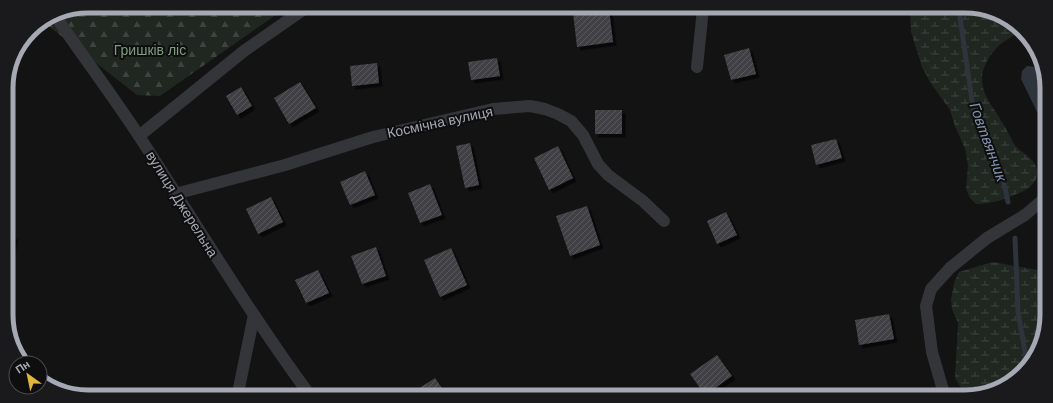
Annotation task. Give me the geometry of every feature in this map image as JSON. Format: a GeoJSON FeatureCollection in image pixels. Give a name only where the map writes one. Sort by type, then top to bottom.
{"type":"FeatureCollection","features":[{"type":"Feature","properties":{"kind":"street"},"geometry":{"type":"LineString","coordinates":[[139,136],[244,51],[298,13]]}},
{"type":"Feature","properties":{"kind":"street"},"geometry":{"type":"LineString","coordinates":[[697,68],[703,13]]}},
{"type":"Feature","properties":{"kind":"street","name":"вулиця Джерельна"},"geometry":{"type":"LineString","coordinates":[[58,20],[139,136],[254,315],[306,390]]}},
{"type":"Feature","properties":{"kind":"street","name":"Космічна вулиця"},"geometry":{"type":"LineString","coordinates":[[175,194],[285,165],[373,137],[493,109],[530,106],[558,114],[571,121],[583,135],[598,164],[608,175],[643,201],[664,221]]}},
{"type":"Feature","properties":{"kind":"street"},"geometry":{"type":"LineString","coordinates":[[943,390],[932,352],[926,306],[931,289],[950,268],[987,238],[1025,215],[1040,202]]}},
{"type":"Feature","properties":{"kind":"street"},"geometry":{"type":"LineString","coordinates":[[239,390],[254,315]]}},
{"type":"Feature","properties":{"kind":"green space","name":"Гришків ліс"},"geometry":{"type":"Polygon","coordinates":[[[88,13],[278,13],[160,96],[137,95],[48,25],[64,17],[74,14],[88,13]]]}},
{"type":"Feature","properties":{"kind":"green space"},"geometry":{"type":"Polygon","coordinates":[[[910,13],[965,13],[979,14],[989,17],[1002,23],[1016,33],[1002,43],[991,54],[982,74],[982,85],[986,95],[1014,144],[1032,160],[1036,168],[1037,177],[1035,181],[1024,191],[998,201],[987,203],[976,204],[970,198],[966,189],[968,165],[965,149],[950,110],[930,82],[922,67],[911,32],[910,13]]]}},
{"type":"Feature","properties":{"kind":"green space"},"geometry":{"type":"Polygon","coordinates":[[[992,262],[1038,270],[1040,274],[1039,324],[1036,339],[1030,352],[1018,368],[1011,374],[1002,380],[979,389],[963,390],[955,378],[958,323],[952,309],[951,300],[954,283],[959,272],[992,262]]]}},
{"type":"Feature","properties":{"kind":"shaded area"},"geometry":{"type":"Polygon","coordinates":[[[1027,66],[1036,68],[1040,88],[1040,118],[1021,79],[1022,71],[1027,66]]]}},
{"type":"Feature","properties":{"kind":"building"},"geometry":{"type":"Polygon","coordinates":[[[573,13],[609,13],[613,42],[577,47],[573,13]]]}},
{"type":"Feature","properties":{"kind":"building"},"geometry":{"type":"Polygon","coordinates":[[[749,48],[756,74],[731,80],[724,55],[749,48]]]}},
{"type":"Feature","properties":{"kind":"building"},"geometry":{"type":"Polygon","coordinates":[[[497,58],[500,76],[471,80],[468,62],[497,58]]]}},
{"type":"Feature","properties":{"kind":"building"},"geometry":{"type":"Polygon","coordinates":[[[377,63],[379,83],[352,86],[350,66],[377,63]]]}},
{"type":"Feature","properties":{"kind":"building"},"geometry":{"type":"Polygon","coordinates":[[[300,82],[316,108],[289,124],[274,98],[300,82]]]}},
{"type":"Feature","properties":{"kind":"building"},"geometry":{"type":"Polygon","coordinates":[[[241,87],[252,106],[237,115],[226,96],[241,87]]]}},
{"type":"Feature","properties":{"kind":"building"},"geometry":{"type":"Polygon","coordinates":[[[595,110],[622,110],[622,134],[595,134],[595,110]]]}},
{"type":"Feature","properties":{"kind":"building"},"geometry":{"type":"Polygon","coordinates":[[[836,139],[842,158],[816,165],[811,145],[836,139]]]}},
{"type":"Feature","properties":{"kind":"building"},"geometry":{"type":"Polygon","coordinates":[[[470,143],[479,185],[465,188],[456,146],[470,143]]]}},
{"type":"Feature","properties":{"kind":"building"},"geometry":{"type":"Polygon","coordinates":[[[558,146],[573,178],[549,190],[534,158],[558,146]]]}},
{"type":"Feature","properties":{"kind":"building"},"geometry":{"type":"Polygon","coordinates":[[[365,171],[375,195],[350,205],[340,182],[365,171]]]}},
{"type":"Feature","properties":{"kind":"building"},"geometry":{"type":"Polygon","coordinates":[[[430,184],[442,215],[420,223],[408,193],[430,184]]]}},
{"type":"Feature","properties":{"kind":"building"},"geometry":{"type":"Polygon","coordinates":[[[271,197],[283,222],[258,234],[246,209],[271,197]]]}},
{"type":"Feature","properties":{"kind":"building"},"geometry":{"type":"Polygon","coordinates":[[[587,206],[600,245],[570,256],[556,216],[587,206]]]}},
{"type":"Feature","properties":{"kind":"building"},"geometry":{"type":"Polygon","coordinates":[[[726,212],[737,235],[717,244],[707,221],[726,212]]]}},
{"type":"Feature","properties":{"kind":"building"},"geometry":{"type":"Polygon","coordinates":[[[376,247],[386,276],[362,284],[351,256],[376,247]]]}},
{"type":"Feature","properties":{"kind":"building"},"geometry":{"type":"Polygon","coordinates":[[[451,248],[467,285],[440,297],[424,260],[451,248]]]}},
{"type":"Feature","properties":{"kind":"building"},"geometry":{"type":"Polygon","coordinates":[[[318,270],[329,293],[306,303],[295,280],[318,270]]]}},
{"type":"Feature","properties":{"kind":"building"},"geometry":{"type":"Polygon","coordinates":[[[889,314],[894,339],[859,345],[855,320],[889,314]]]}},
{"type":"Feature","properties":{"kind":"building"},"geometry":{"type":"Polygon","coordinates":[[[717,355],[732,376],[712,390],[701,390],[690,374],[717,355]]]}},
{"type":"Feature","properties":{"kind":"building"},"geometry":{"type":"Polygon","coordinates":[[[435,378],[443,390],[416,390],[435,378]]]}},
{"type":"Feature","properties":{"kind":"waterway","name":"Говтвянчик"},"geometry":{"type":"LineString","coordinates":[[959,13],[972,101],[1002,174],[1008,202]]}},
{"type":"Feature","properties":{"kind":"waterway","name":"Говтвянчик"},"geometry":{"type":"LineString","coordinates":[[1015,238],[1018,312],[1026,358]]}}]}
